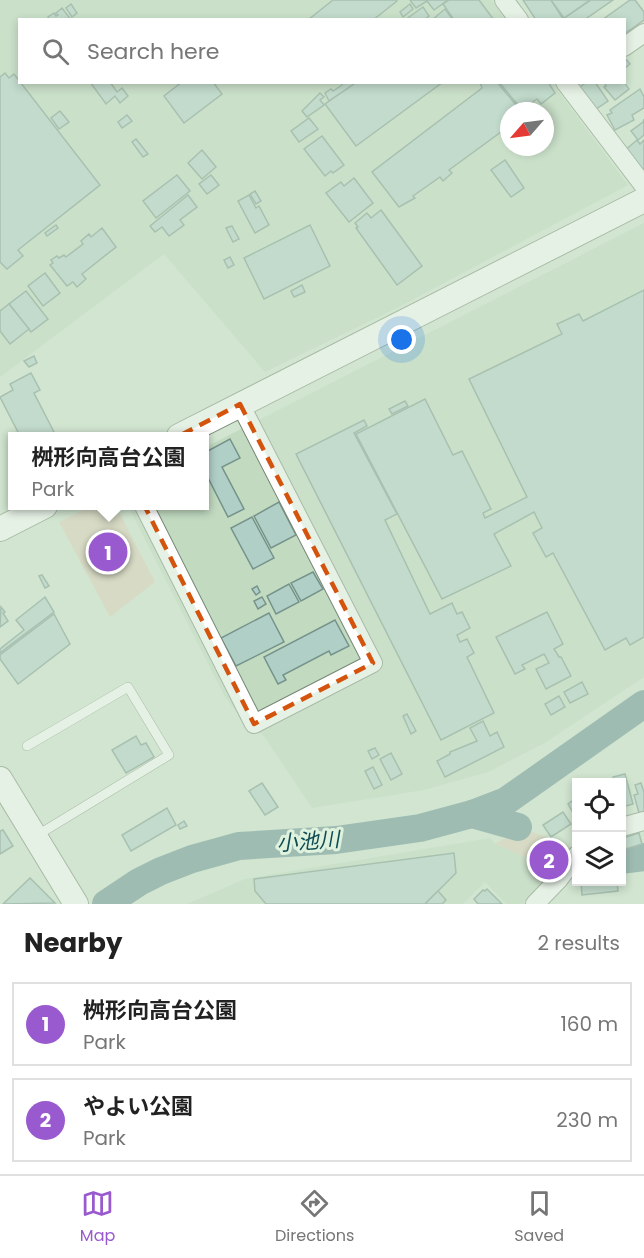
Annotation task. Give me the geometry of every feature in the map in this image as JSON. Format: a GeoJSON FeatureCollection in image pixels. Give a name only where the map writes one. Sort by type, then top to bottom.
{"type":"FeatureCollection","features":[{"type":"Feature","properties":{"kind":"street"},"geometry":{"type":"LineString","coordinates":[[504,0],[518,18]]}},
{"type":"Feature","properties":{"kind":"street"},"geometry":{"type":"LineString","coordinates":[[626,46],[644,33]]}},
{"type":"Feature","properties":{"kind":"street"},"geometry":{"type":"LineString","coordinates":[[569,84],[644,186]]}},
{"type":"Feature","properties":{"kind":"street"},"geometry":{"type":"LineString","coordinates":[[187,432],[644,200]]}},
{"type":"Feature","properties":{"kind":"street"},"geometry":{"type":"LineString","coordinates":[[146,510],[254,724],[373,663],[240,404]]}},
{"type":"Feature","properties":{"kind":"street"},"geometry":{"type":"LineString","coordinates":[[0,529],[37,510]]}},
{"type":"Feature","properties":{"kind":"street"},"geometry":{"type":"LineString","coordinates":[[0,779],[35,836],[71,902]]}},
{"type":"Feature","properties":{"kind":"street"},"geometry":{"type":"LineString","coordinates":[[626,826],[644,821]]}},
{"type":"Feature","properties":{"kind":"street"},"geometry":{"type":"LineString","coordinates":[[535,904],[572,861]]}},
{"type":"Feature","properties":{"kind":"lane"},"geometry":{"type":"LineString","coordinates":[[27,746],[128,687],[169,755],[35,836]]}},
{"type":"Feature","properties":{"kind":"highlighted area"},"geometry":{"type":"Polygon","coordinates":[[[240,404],[373,663],[254,724],[124,465],[240,404]]]}},
{"type":"Feature","properties":{"kind":"shaded area"},"geometry":{"type":"Polygon","coordinates":[[[0,0],[491,0],[505,18],[18,18],[18,84],[553,84],[628,185],[399,307],[265,372],[164,254],[0,377],[0,0]]]}},
{"type":"Feature","properties":{"kind":"shaded area"},"geometry":{"type":"Polygon","coordinates":[[[644,223],[644,677],[543,744],[488,772],[424,790],[312,808],[263,735],[241,718],[225,697],[130,510],[209,510],[209,445],[644,223]]]}},
{"type":"Feature","properties":{"kind":"shaded area"},"geometry":{"type":"Polygon","coordinates":[[[83,510],[118,510],[155,582],[110,617],[59,522],[83,510]]]}},
{"type":"Feature","properties":{"kind":"shaded area"},"geometry":{"type":"Polygon","coordinates":[[[522,828],[572,847],[572,853],[557,870],[495,844],[522,828]]]}},
{"type":"Feature","properties":{"kind":"shaded area"},"geometry":{"type":"Polygon","coordinates":[[[490,838],[495,844],[557,870],[523,904],[506,904],[485,882],[463,904],[187,904],[245,879],[490,838]]]}},
{"type":"Feature","properties":{"kind":"building"},"geometry":{"type":"Polygon","coordinates":[[[333,0],[397,1],[376,18],[310,18],[333,0]]]}},
{"type":"Feature","properties":{"kind":"building"},"geometry":{"type":"Polygon","coordinates":[[[410,0],[448,0],[434,10],[427,1],[416,8],[410,0]]]}},
{"type":"Feature","properties":{"kind":"building"},"geometry":{"type":"Polygon","coordinates":[[[449,0],[479,0],[492,18],[453,18],[443,4],[449,0]]]}},
{"type":"Feature","properties":{"kind":"building"},"geometry":{"type":"Polygon","coordinates":[[[523,0],[551,0],[562,18],[535,18],[523,0]]]}},
{"type":"Feature","properties":{"kind":"building"},"geometry":{"type":"Polygon","coordinates":[[[551,0],[590,0],[564,18],[551,0]]]}},
{"type":"Feature","properties":{"kind":"building"},"geometry":{"type":"Polygon","coordinates":[[[591,0],[613,0],[587,18],[564,18],[591,0]]]}},
{"type":"Feature","properties":{"kind":"building"},"geometry":{"type":"Polygon","coordinates":[[[630,0],[635,0],[644,12],[644,20],[626,33],[626,18],[605,18],[630,0]]]}},
{"type":"Feature","properties":{"kind":"building"},"geometry":{"type":"Polygon","coordinates":[[[71,4],[77,13],[72,17],[66,8],[71,4]]]}},
{"type":"Feature","properties":{"kind":"building"},"geometry":{"type":"Polygon","coordinates":[[[410,4],[413,9],[403,17],[400,12],[410,4]]]}},
{"type":"Feature","properties":{"kind":"building"},"geometry":{"type":"Polygon","coordinates":[[[423,7],[429,16],[426,18],[408,18],[423,7]]]}},
{"type":"Feature","properties":{"kind":"building"},"geometry":{"type":"Polygon","coordinates":[[[62,8],[70,18],[48,17],[54,13],[58,15],[56,13],[62,8]]]}},
{"type":"Feature","properties":{"kind":"building"},"geometry":{"type":"Polygon","coordinates":[[[445,9],[452,18],[434,18],[445,9]]]}},
{"type":"Feature","properties":{"kind":"building"},"geometry":{"type":"Polygon","coordinates":[[[5,73],[9,78],[14,74],[18,84],[22,84],[100,185],[18,250],[23,256],[7,269],[0,262],[0,77],[5,73]]]}},
{"type":"Feature","properties":{"kind":"building"},"geometry":{"type":"Polygon","coordinates":[[[91,84],[111,84],[117,92],[122,88],[128,96],[120,103],[115,96],[106,104],[91,84]]]}},
{"type":"Feature","properties":{"kind":"building"},"geometry":{"type":"Polygon","coordinates":[[[179,84],[214,84],[222,94],[184,123],[164,96],[179,84]]]}},
{"type":"Feature","properties":{"kind":"building"},"geometry":{"type":"Polygon","coordinates":[[[354,84],[440,84],[356,146],[325,104],[354,84]]]}},
{"type":"Feature","properties":{"kind":"building"},"geometry":{"type":"Polygon","coordinates":[[[481,84],[499,84],[514,102],[500,102],[500,133],[449,170],[452,173],[443,181],[440,177],[413,196],[415,198],[399,207],[372,172],[482,88],[481,84]]]}},
{"type":"Feature","properties":{"kind":"building"},"geometry":{"type":"Polygon","coordinates":[[[501,84],[549,84],[555,93],[544,102],[537,99],[533,102],[515,102],[501,84]]]}},
{"type":"Feature","properties":{"kind":"building"},"geometry":{"type":"Polygon","coordinates":[[[584,84],[596,84],[608,101],[593,111],[574,91],[584,84]]]}},
{"type":"Feature","properties":{"kind":"building"},"geometry":{"type":"Polygon","coordinates":[[[605,84],[625,84],[629,89],[615,100],[604,87],[605,84]]]}},
{"type":"Feature","properties":{"kind":"building"},"geometry":{"type":"Polygon","coordinates":[[[342,85],[354,85],[329,101],[325,93],[342,85]]]}},
{"type":"Feature","properties":{"kind":"building"},"geometry":{"type":"Polygon","coordinates":[[[640,89],[644,97],[644,108],[632,115],[634,120],[615,130],[607,115],[612,113],[610,110],[640,89]]]}},
{"type":"Feature","properties":{"kind":"building"},"geometry":{"type":"Polygon","coordinates":[[[320,93],[324,97],[320,100],[324,105],[307,117],[302,111],[320,93]]]}},
{"type":"Feature","properties":{"kind":"building"},"geometry":{"type":"Polygon","coordinates":[[[60,111],[69,122],[59,129],[51,118],[60,111]]]}},
{"type":"Feature","properties":{"kind":"building"},"geometry":{"type":"Polygon","coordinates":[[[127,115],[132,121],[122,128],[118,122],[127,115]]]}},
{"type":"Feature","properties":{"kind":"building"},"geometry":{"type":"Polygon","coordinates":[[[309,118],[318,129],[299,142],[291,131],[309,118]]]}},
{"type":"Feature","properties":{"kind":"building"},"geometry":{"type":"Polygon","coordinates":[[[644,119],[644,135],[638,140],[631,131],[644,119]]]}},
{"type":"Feature","properties":{"kind":"building"},"geometry":{"type":"Polygon","coordinates":[[[322,136],[344,165],[325,176],[304,149],[322,136]]]}},
{"type":"Feature","properties":{"kind":"building"},"geometry":{"type":"Polygon","coordinates":[[[136,139],[148,154],[143,157],[132,142],[136,139]]]}},
{"type":"Feature","properties":{"kind":"building"},"geometry":{"type":"Polygon","coordinates":[[[637,140],[640,144],[644,140],[644,174],[624,151],[637,140]]]}},
{"type":"Feature","properties":{"kind":"building"},"geometry":{"type":"Polygon","coordinates":[[[202,150],[216,167],[202,179],[188,163],[202,150]]]}},
{"type":"Feature","properties":{"kind":"building"},"geometry":{"type":"Polygon","coordinates":[[[505,160],[524,188],[511,197],[491,170],[505,160]]]}},
{"type":"Feature","properties":{"kind":"building"},"geometry":{"type":"Polygon","coordinates":[[[177,175],[190,191],[156,218],[143,201],[177,175]]]}},
{"type":"Feature","properties":{"kind":"building"},"geometry":{"type":"Polygon","coordinates":[[[211,175],[219,185],[207,194],[199,184],[211,175]]]}},
{"type":"Feature","properties":{"kind":"building"},"geometry":{"type":"Polygon","coordinates":[[[354,178],[373,203],[349,222],[326,193],[341,182],[344,186],[354,178]]]}},
{"type":"Feature","properties":{"kind":"building"},"geometry":{"type":"Polygon","coordinates":[[[255,191],[261,201],[256,204],[250,194],[255,191]]]}},
{"type":"Feature","properties":{"kind":"building"},"geometry":{"type":"Polygon","coordinates":[[[188,195],[197,207],[180,220],[184,225],[169,236],[162,227],[155,232],[150,226],[188,195]]]}},
{"type":"Feature","properties":{"kind":"building"},"geometry":{"type":"Polygon","coordinates":[[[249,195],[256,208],[259,206],[269,225],[255,233],[238,201],[249,195]]]}},
{"type":"Feature","properties":{"kind":"building"},"geometry":{"type":"Polygon","coordinates":[[[381,210],[422,266],[397,285],[356,228],[358,227],[355,223],[367,213],[371,218],[381,210]]]}},
{"type":"Feature","properties":{"kind":"building"},"geometry":{"type":"Polygon","coordinates":[[[56,225],[58,228],[47,236],[45,233],[56,225]]]}},
{"type":"Feature","properties":{"kind":"building"},"geometry":{"type":"Polygon","coordinates":[[[310,225],[330,266],[264,299],[244,258],[310,225]]]}},
{"type":"Feature","properties":{"kind":"building"},"geometry":{"type":"Polygon","coordinates":[[[232,226],[239,239],[233,242],[226,228],[232,226]]]}},
{"type":"Feature","properties":{"kind":"building"},"geometry":{"type":"Polygon","coordinates":[[[102,228],[116,247],[82,274],[86,279],[77,287],[73,282],[67,286],[50,265],[53,263],[51,260],[57,256],[66,257],[83,244],[81,241],[89,234],[91,237],[102,228]]]}},
{"type":"Feature","properties":{"kind":"building"},"geometry":{"type":"Polygon","coordinates":[[[230,257],[234,265],[228,268],[224,260],[230,257]]]}},
{"type":"Feature","properties":{"kind":"building"},"geometry":{"type":"Polygon","coordinates":[[[45,273],[60,293],[43,306],[28,286],[45,273]]]}},
{"type":"Feature","properties":{"kind":"building"},"geometry":{"type":"Polygon","coordinates":[[[302,285],[305,292],[294,297],[291,291],[302,285]]]}},
{"type":"Feature","properties":{"kind":"building"},"geometry":{"type":"Polygon","coordinates":[[[644,290],[644,637],[630,645],[626,638],[605,650],[553,553],[546,557],[533,533],[542,528],[534,512],[494,534],[511,566],[442,599],[356,434],[425,399],[453,455],[462,451],[491,509],[483,513],[485,518],[527,497],[469,379],[562,334],[557,324],[579,314],[583,321],[644,290]]]}},
{"type":"Feature","properties":{"kind":"building"},"geometry":{"type":"Polygon","coordinates":[[[26,291],[48,319],[31,332],[9,304],[26,291]]]}},
{"type":"Feature","properties":{"kind":"building"},"geometry":{"type":"Polygon","coordinates":[[[9,304],[29,329],[10,344],[0,331],[0,311],[9,304]]]}},
{"type":"Feature","properties":{"kind":"building"},"geometry":{"type":"Polygon","coordinates":[[[34,356],[37,363],[29,367],[24,361],[34,356]]]}},
{"type":"Feature","properties":{"kind":"building"},"geometry":{"type":"Polygon","coordinates":[[[31,373],[40,390],[34,393],[54,432],[18,432],[0,397],[13,390],[10,384],[31,373]]]}},
{"type":"Feature","properties":{"kind":"building"},"geometry":{"type":"Polygon","coordinates":[[[405,401],[408,406],[392,414],[389,409],[405,401]]]}},
{"type":"Feature","properties":{"kind":"building"},"geometry":{"type":"Polygon","coordinates":[[[364,420],[367,426],[354,433],[397,514],[385,520],[430,614],[452,603],[457,614],[462,612],[470,628],[457,635],[460,642],[467,639],[474,653],[467,657],[494,713],[441,740],[296,454],[364,420]]]}},
{"type":"Feature","properties":{"kind":"building"},"geometry":{"type":"Polygon","coordinates":[[[230,439],[240,458],[222,467],[244,509],[228,517],[209,480],[209,450],[230,439]]]}},
{"type":"Feature","properties":{"kind":"building"},"geometry":{"type":"Polygon","coordinates":[[[279,502],[296,535],[271,548],[254,516],[279,502]]]}},
{"type":"Feature","properties":{"kind":"building"},"geometry":{"type":"Polygon","coordinates":[[[252,517],[274,558],[253,569],[231,528],[252,517]]]}},
{"type":"Feature","properties":{"kind":"building"},"geometry":{"type":"Polygon","coordinates":[[[313,572],[323,589],[301,601],[291,583],[313,572]]]}},
{"type":"Feature","properties":{"kind":"building"},"geometry":{"type":"Polygon","coordinates":[[[42,575],[49,586],[45,588],[39,576],[42,575]]]}},
{"type":"Feature","properties":{"kind":"building"},"geometry":{"type":"Polygon","coordinates":[[[289,584],[299,602],[276,614],[267,596],[289,584]]]}},
{"type":"Feature","properties":{"kind":"building"},"geometry":{"type":"Polygon","coordinates":[[[257,586],[260,592],[256,595],[252,589],[257,586]]]}},
{"type":"Feature","properties":{"kind":"building"},"geometry":{"type":"Polygon","coordinates":[[[45,597],[54,612],[0,653],[0,649],[24,630],[16,620],[45,597]]]}},
{"type":"Feature","properties":{"kind":"building"},"geometry":{"type":"Polygon","coordinates":[[[262,597],[266,604],[258,609],[254,601],[262,597]]]}},
{"type":"Feature","properties":{"kind":"building"},"geometry":{"type":"Polygon","coordinates":[[[1,607],[8,621],[0,627],[1,607]]]}},
{"type":"Feature","properties":{"kind":"building"},"geometry":{"type":"Polygon","coordinates":[[[547,612],[563,644],[554,649],[571,676],[546,689],[536,669],[549,663],[544,654],[522,665],[525,669],[515,674],[496,637],[547,612]]]}},
{"type":"Feature","properties":{"kind":"building"},"geometry":{"type":"Polygon","coordinates":[[[269,613],[284,642],[236,666],[221,638],[269,613]]]}},
{"type":"Feature","properties":{"kind":"building"},"geometry":{"type":"Polygon","coordinates":[[[54,614],[70,644],[18,684],[0,659],[0,655],[54,614]]]}},
{"type":"Feature","properties":{"kind":"building"},"geometry":{"type":"Polygon","coordinates":[[[335,620],[349,646],[331,655],[329,651],[283,675],[286,680],[278,684],[264,657],[335,620]]]}},
{"type":"Feature","properties":{"kind":"building"},"geometry":{"type":"Polygon","coordinates":[[[582,682],[588,694],[570,703],[564,692],[582,682]]]}},
{"type":"Feature","properties":{"kind":"building"},"geometry":{"type":"Polygon","coordinates":[[[559,696],[565,707],[551,715],[545,704],[559,696]]]}},
{"type":"Feature","properties":{"kind":"building"},"geometry":{"type":"Polygon","coordinates":[[[407,714],[416,731],[411,734],[403,716],[407,714]]]}},
{"type":"Feature","properties":{"kind":"building"},"geometry":{"type":"Polygon","coordinates":[[[483,721],[490,736],[497,732],[504,747],[445,777],[437,761],[450,752],[477,741],[470,728],[483,721]]]}},
{"type":"Feature","properties":{"kind":"building"},"geometry":{"type":"Polygon","coordinates":[[[136,736],[141,745],[146,743],[154,757],[126,773],[112,750],[136,736]]]}},
{"type":"Feature","properties":{"kind":"building"},"geometry":{"type":"Polygon","coordinates":[[[375,748],[379,755],[372,759],[368,751],[375,748]]]}},
{"type":"Feature","properties":{"kind":"building"},"geometry":{"type":"Polygon","coordinates":[[[391,753],[402,774],[391,780],[380,759],[391,753]]]}},
{"type":"Feature","properties":{"kind":"building"},"geometry":{"type":"Polygon","coordinates":[[[373,767],[382,785],[374,789],[365,771],[373,767]]]}},
{"type":"Feature","properties":{"kind":"building"},"geometry":{"type":"Polygon","coordinates":[[[625,774],[633,804],[626,806],[626,778],[613,777],[625,774]]]}},
{"type":"Feature","properties":{"kind":"building"},"geometry":{"type":"Polygon","coordinates":[[[262,783],[278,807],[265,815],[249,791],[262,783]]]}},
{"type":"Feature","properties":{"kind":"building"},"geometry":{"type":"Polygon","coordinates":[[[641,783],[644,792],[644,812],[639,813],[634,795],[638,794],[635,785],[641,783]]]}},
{"type":"Feature","properties":{"kind":"building"},"geometry":{"type":"Polygon","coordinates":[[[167,808],[176,825],[131,851],[122,835],[167,808]]]}},
{"type":"Feature","properties":{"kind":"building"},"geometry":{"type":"Polygon","coordinates":[[[563,812],[571,824],[551,837],[543,825],[563,812]]]}},
{"type":"Feature","properties":{"kind":"building"},"geometry":{"type":"Polygon","coordinates":[[[184,821],[187,826],[180,829],[178,825],[184,821]]]}},
{"type":"Feature","properties":{"kind":"building"},"geometry":{"type":"Polygon","coordinates":[[[3,830],[13,846],[0,854],[0,831],[3,830]]]}},
{"type":"Feature","properties":{"kind":"building"},"geometry":{"type":"Polygon","coordinates":[[[639,833],[642,844],[626,849],[626,837],[639,833]]]}},
{"type":"Feature","properties":{"kind":"building"},"geometry":{"type":"Polygon","coordinates":[[[454,853],[456,873],[425,904],[266,904],[255,891],[254,879],[454,853]]]}},
{"type":"Feature","properties":{"kind":"building"},"geometry":{"type":"Polygon","coordinates":[[[30,878],[55,903],[3,904],[30,878]]]}},
{"type":"Feature","properties":{"kind":"building"},"geometry":{"type":"Polygon","coordinates":[[[581,886],[617,886],[618,891],[582,895],[581,886]]]}},
{"type":"Feature","properties":{"kind":"building"},"geometry":{"type":"Polygon","coordinates":[[[487,889],[502,904],[478,904],[474,899],[487,889]]]}},
{"type":"Feature","properties":{"kind":"building"},"geometry":{"type":"Polygon","coordinates":[[[438,891],[446,900],[442,904],[425,904],[438,891]]]}},
{"type":"Feature","properties":{"kind":"waterway","name":"小池川"},"geometry":{"type":"LineString","coordinates":[[106,904],[139,882],[161,871],[192,859],[239,846],[336,840],[420,828],[472,814],[506,801],[644,704]]}},
{"type":"Feature","properties":{"kind":"waterway","name":"小池川"},"geometry":{"type":"LineString","coordinates":[[472,814],[518,827]]}},
{"type":"Feature","properties":{"kind":"waterway","name":"小池川"},"geometry":{"type":"LineString","coordinates":[[626,859],[644,857]]}},
{"type":"Feature","properties":{"kind":"place","name":"桝形向高台公園"},"geometry":{"type":"Point","coordinates":[108,552]}},
{"type":"Feature","properties":{"kind":"place","name":"やよい公園"},"geometry":{"type":"Point","coordinates":[549,860]}}]}
